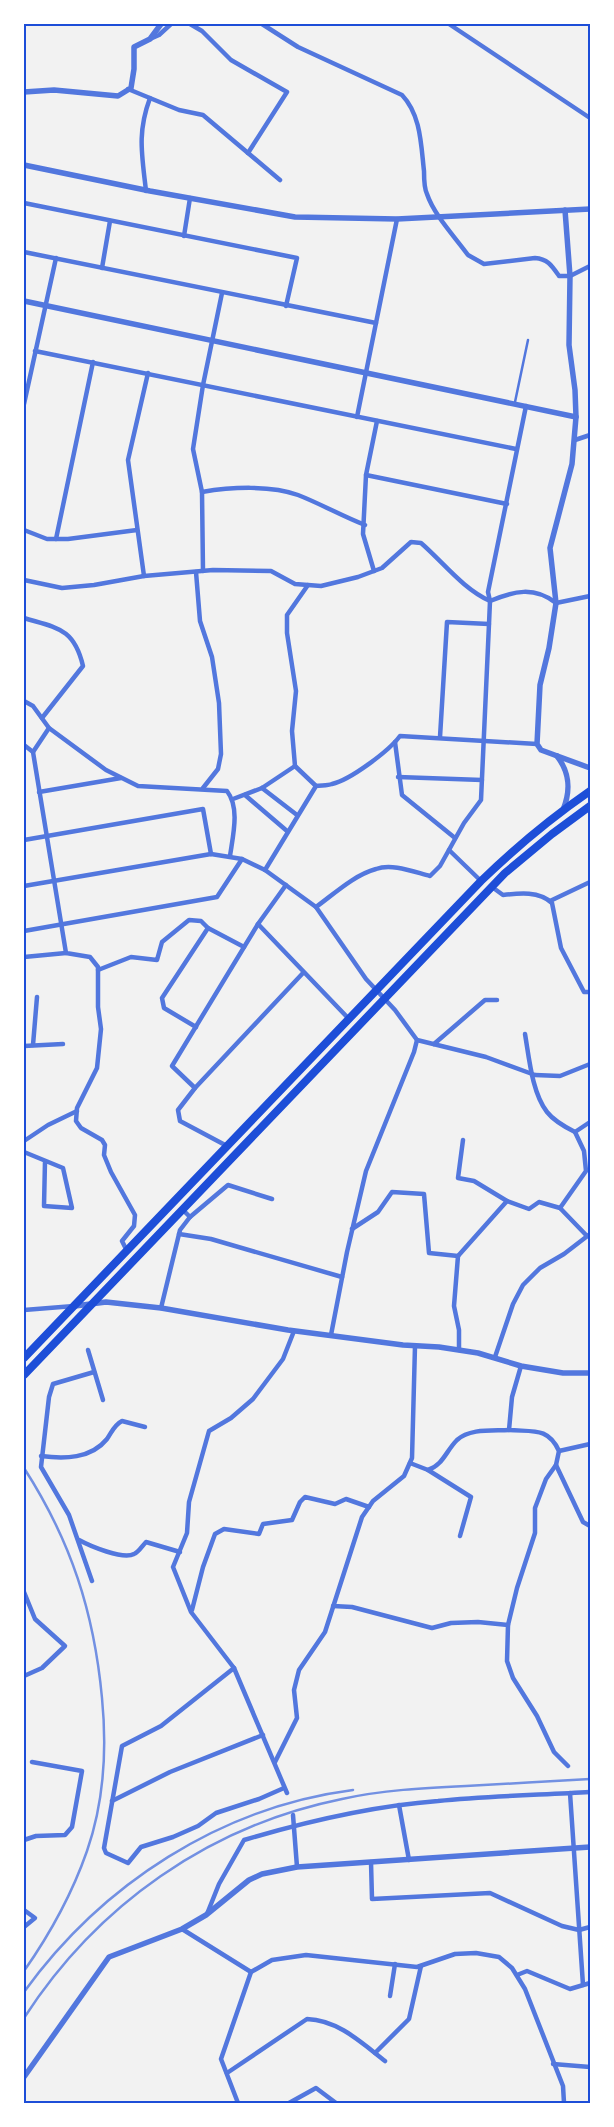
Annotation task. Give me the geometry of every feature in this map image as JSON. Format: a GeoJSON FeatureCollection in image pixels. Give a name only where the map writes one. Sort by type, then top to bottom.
{"type":"FeatureCollection","features":[{"type":"Feature","properties":{"kind":"highway"},"geometry":{"type":"LineString","coordinates":[[24,1358],[481,881],[507,856],[563,810],[590,791]]}},
{"type":"Feature","properties":{"kind":"highway"},"geometry":{"type":"LineString","coordinates":[[24,1375],[492,887],[538,845],[590,806]]}},
{"type":"Feature","properties":{"kind":"street"},"geometry":{"type":"LineString","coordinates":[[150,39],[161,24]]}},
{"type":"Feature","properties":{"kind":"street"},"geometry":{"type":"LineString","coordinates":[[24,92],[54,90],[118,96],[130,88],[134,69],[134,47],[159,35],[171,24]]}},
{"type":"Feature","properties":{"kind":"street"},"geometry":{"type":"LineString","coordinates":[[190,24],[202,31],[231,60],[288,92],[248,153]]}},
{"type":"Feature","properties":{"kind":"street"},"geometry":{"type":"LineString","coordinates":[[262,24],[298,47],[402,95],[410,103],[417,122],[426,193],[432,206],[468,255],[484,264],[544,258],[559,276],[570,276],[590,266]]}},
{"type":"Feature","properties":{"kind":"street"},"geometry":{"type":"LineString","coordinates":[[449,24],[590,118]]}},
{"type":"Feature","properties":{"kind":"street"},"geometry":{"type":"LineString","coordinates":[[128,89],[179,110],[203,115],[280,180]]}},
{"type":"Feature","properties":{"kind":"street"},"geometry":{"type":"LineString","coordinates":[[146,191],[140,140],[143,116],[150,98]]}},
{"type":"Feature","properties":{"kind":"street"},"geometry":{"type":"LineString","coordinates":[[24,165],[146,191],[295,217],[397,219],[590,209]]}},
{"type":"Feature","properties":{"kind":"street"},"geometry":{"type":"LineString","coordinates":[[184,236],[190,198]]}},
{"type":"Feature","properties":{"kind":"street"},"geometry":{"type":"LineString","coordinates":[[24,203],[297,258],[286,306]]}},
{"type":"Feature","properties":{"kind":"street"},"geometry":{"type":"LineString","coordinates":[[564,210],[570,276],[569,345],[576,390],[575,440],[572,464],[550,548],[556,603],[549,648],[540,685],[537,744],[541,750],[590,768]]}},
{"type":"Feature","properties":{"kind":"street"},"geometry":{"type":"LineString","coordinates":[[357,417],[397,219]]}},
{"type":"Feature","properties":{"kind":"street"},"geometry":{"type":"LineString","coordinates":[[102,268],[110,221]]}},
{"type":"Feature","properties":{"kind":"street"},"geometry":{"type":"LineString","coordinates":[[24,252],[376,323]]}},
{"type":"Feature","properties":{"kind":"street"},"geometry":{"type":"LineString","coordinates":[[24,404],[56,258]]}},
{"type":"Feature","properties":{"kind":"street"},"geometry":{"type":"LineString","coordinates":[[203,571],[202,492],[193,449],[203,385],[222,293]]}},
{"type":"Feature","properties":{"kind":"street"},"geometry":{"type":"LineString","coordinates":[[24,301],[576,416]]}},
{"type":"Feature","properties":{"kind":"street"},"geometry":{"type":"LineString","coordinates":[[35,351],[516,449]]}},
{"type":"Feature","properties":{"kind":"street"},"geometry":{"type":"LineString","coordinates":[[56,539],[93,362]]}},
{"type":"Feature","properties":{"kind":"street"},"geometry":{"type":"LineString","coordinates":[[144,576],[128,460],[148,373]]}},
{"type":"Feature","properties":{"kind":"street"},"geometry":{"type":"LineString","coordinates":[[316,907],[355,879],[377,868],[401,868],[430,876],[440,866],[455,838],[481,800],[490,601],[488,592],[526,406]]}},
{"type":"Feature","properties":{"kind":"street"},"geometry":{"type":"LineString","coordinates":[[374,571],[363,534],[365,525],[366,475],[377,421]]}},
{"type":"Feature","properties":{"kind":"street"},"geometry":{"type":"LineString","coordinates":[[575,440],[590,435]]}},
{"type":"Feature","properties":{"kind":"street"},"geometry":{"type":"LineString","coordinates":[[366,475],[507,504]]}},
{"type":"Feature","properties":{"kind":"street"},"geometry":{"type":"LineString","coordinates":[[202,492],[228,488],[276,490],[296,494],[365,525]]}},
{"type":"Feature","properties":{"kind":"street"},"geometry":{"type":"LineString","coordinates":[[24,530],[47,539],[68,539],[137,530]]}},
{"type":"Feature","properties":{"kind":"street"},"geometry":{"type":"LineString","coordinates":[[24,580],[62,588],[94,585],[144,576],[203,571],[271,571],[295,584],[321,586],[358,578],[382,568],[411,542],[422,543],[468,588],[490,601],[505,595],[532,591],[543,594],[556,603],[590,596]]}},
{"type":"Feature","properties":{"kind":"street"},"geometry":{"type":"LineString","coordinates":[[196,572],[200,621],[212,657],[220,703],[221,737],[221,754],[218,769],[202,788]]}},
{"type":"Feature","properties":{"kind":"street"},"geometry":{"type":"LineString","coordinates":[[308,585],[287,615],[287,633],[296,691],[292,730],[294,766],[316,786]]}},
{"type":"Feature","properties":{"kind":"street"},"geometry":{"type":"LineString","coordinates":[[24,618],[60,629],[76,644],[82,666],[42,718]]}},
{"type":"Feature","properties":{"kind":"street"},"geometry":{"type":"LineString","coordinates":[[440,737],[447,622],[489,624]]}},
{"type":"Feature","properties":{"kind":"street"},"geometry":{"type":"LineString","coordinates":[[24,702],[33,706],[50,728],[106,770],[138,786],[202,788],[227,791],[233,799],[234,824],[230,856]]}},
{"type":"Feature","properties":{"kind":"street"},"geometry":{"type":"LineString","coordinates":[[32,752],[50,728]]}},
{"type":"Feature","properties":{"kind":"street"},"geometry":{"type":"LineString","coordinates":[[265,870],[296,815],[316,786],[333,784],[360,770],[391,748],[400,736],[537,744]]}},
{"type":"Feature","properties":{"kind":"street"},"geometry":{"type":"LineString","coordinates":[[395,742],[402,796],[455,838]]}},
{"type":"Feature","properties":{"kind":"street"},"geometry":{"type":"LineString","coordinates":[[24,745],[32,752],[66,953]]}},
{"type":"Feature","properties":{"kind":"street"},"geometry":{"type":"LineString","coordinates":[[556,756],[563,765],[568,782],[568,796],[563,810]]}},
{"type":"Feature","properties":{"kind":"street"},"geometry":{"type":"LineString","coordinates":[[233,799],[262,788],[294,766]]}},
{"type":"Feature","properties":{"kind":"street"},"geometry":{"type":"LineString","coordinates":[[398,776],[482,780]]}},
{"type":"Feature","properties":{"kind":"street"},"geometry":{"type":"LineString","coordinates":[[39,792],[122,778]]}},
{"type":"Feature","properties":{"kind":"street"},"geometry":{"type":"LineString","coordinates":[[262,788],[296,815]]}},
{"type":"Feature","properties":{"kind":"street"},"geometry":{"type":"LineString","coordinates":[[245,795],[287,831]]}},
{"type":"Feature","properties":{"kind":"street"},"geometry":{"type":"LineString","coordinates":[[24,840],[203,810],[211,854]]}},
{"type":"Feature","properties":{"kind":"street"},"geometry":{"type":"LineString","coordinates":[[449,850],[481,881]]}},
{"type":"Feature","properties":{"kind":"street"},"geometry":{"type":"LineString","coordinates":[[24,886],[211,854],[242,859],[265,870],[316,907],[366,980],[417,1040],[486,1057],[532,1074],[560,1076],[590,1064]]}},
{"type":"Feature","properties":{"kind":"street"},"geometry":{"type":"LineString","coordinates":[[24,930],[217,897],[242,859]]}},
{"type":"Feature","properties":{"kind":"street"},"geometry":{"type":"LineString","coordinates":[[550,901],[590,882]]}},
{"type":"Feature","properties":{"kind":"street"},"geometry":{"type":"LineString","coordinates":[[196,1088],[172,1066],[258,924],[286,885]]}},
{"type":"Feature","properties":{"kind":"street"},"geometry":{"type":"LineString","coordinates":[[492,887],[503,895],[524,892],[552,903],[561,948],[584,992],[590,992]]}},
{"type":"Feature","properties":{"kind":"street"},"geometry":{"type":"LineString","coordinates":[[98,970],[131,957],[157,960],[162,942],[189,920],[201,921],[208,928],[244,947]]}},
{"type":"Feature","properties":{"kind":"street"},"geometry":{"type":"LineString","coordinates":[[258,924],[349,1019]]}},
{"type":"Feature","properties":{"kind":"street"},"geometry":{"type":"LineString","coordinates":[[196,1026],[164,1008],[162,998],[208,928]]}},
{"type":"Feature","properties":{"kind":"street"},"geometry":{"type":"LineString","coordinates":[[24,957],[66,953],[90,957],[98,970],[98,1007],[101,1029],[97,1068],[77,1111],[76,1122],[81,1128],[102,1140],[106,1145],[104,1155],[111,1172],[135,1214],[134,1226],[122,1241],[128,1251]]}},
{"type":"Feature","properties":{"kind":"street"},"geometry":{"type":"LineString","coordinates":[[227,1146],[180,1121],[178,1110],[196,1088],[304,973]]}},
{"type":"Feature","properties":{"kind":"street"},"geometry":{"type":"LineString","coordinates":[[33,1045],[37,997]]}},
{"type":"Feature","properties":{"kind":"street"},"geometry":{"type":"LineString","coordinates":[[434,1044],[485,1000],[497,1000]]}},
{"type":"Feature","properties":{"kind":"street"},"geometry":{"type":"LineString","coordinates":[[526,1034],[532,1074],[546,1112],[564,1127],[575,1132],[584,1151],[586,1171],[560,1208]]}},
{"type":"Feature","properties":{"kind":"street"},"geometry":{"type":"LineString","coordinates":[[331,1335],[352,1229],[369,1162],[414,1052],[417,1040]]}},
{"type":"Feature","properties":{"kind":"street"},"geometry":{"type":"LineString","coordinates":[[24,1046],[63,1044]]}},
{"type":"Feature","properties":{"kind":"street"},"geometry":{"type":"LineString","coordinates":[[24,1141],[48,1125],[77,1111]]}},
{"type":"Feature","properties":{"kind":"street"},"geometry":{"type":"LineString","coordinates":[[575,1132],[590,1122]]}},
{"type":"Feature","properties":{"kind":"street"},"geometry":{"type":"LineString","coordinates":[[463,1140],[458,1178],[474,1181],[507,1201],[529,1209],[539,1202],[560,1208],[589,1235],[564,1254],[540,1268],[523,1285],[513,1304],[495,1356]]}},
{"type":"Feature","properties":{"kind":"street"},"geometry":{"type":"LineString","coordinates":[[24,1152],[63,1168],[72,1208],[44,1206],[45,1161]]}},
{"type":"Feature","properties":{"kind":"street"},"geometry":{"type":"LineString","coordinates":[[161,1308],[179,1234],[190,1216],[228,1185],[272,1199]]}},
{"type":"Feature","properties":{"kind":"street"},"geometry":{"type":"LineString","coordinates":[[352,1229],[378,1212],[392,1192],[424,1194],[429,1253],[458,1256]]}},
{"type":"Feature","properties":{"kind":"street"},"geometry":{"type":"LineString","coordinates":[[459,1350],[459,1330],[454,1306],[458,1256],[507,1201]]}},
{"type":"Feature","properties":{"kind":"street"},"geometry":{"type":"LineString","coordinates":[[183,1210],[190,1216]]}},
{"type":"Feature","properties":{"kind":"street"},"geometry":{"type":"LineString","coordinates":[[179,1234],[211,1239],[342,1277]]}},
{"type":"Feature","properties":{"kind":"street"},"geometry":{"type":"LineString","coordinates":[[24,1310],[106,1302],[161,1308],[294,1331],[459,1350],[495,1356],[521,1366],[563,1374],[590,1373]]}},
{"type":"Feature","properties":{"kind":"street"},"geometry":{"type":"LineString","coordinates":[[286,1793],[275,1762],[234,1668],[191,1612],[173,1567],[187,1533],[188,1502],[209,1431],[231,1418],[253,1399],[283,1358],[294,1331]]}},
{"type":"Feature","properties":{"kind":"street"},"geometry":{"type":"LineString","coordinates":[[275,1762],[297,1718],[294,1690],[300,1670],[325,1632],[362,1517],[373,1501],[404,1476],[412,1458],[415,1346]]}},
{"type":"Feature","properties":{"kind":"street"},"geometry":{"type":"LineString","coordinates":[[88,1350],[103,1400]]}},
{"type":"Feature","properties":{"kind":"street"},"geometry":{"type":"LineString","coordinates":[[510,1430],[512,1397],[521,1366]]}},
{"type":"Feature","properties":{"kind":"street"},"geometry":{"type":"LineString","coordinates":[[92,1581],[69,1515],[41,1467],[41,1456],[49,1397],[53,1384],[94,1372]]}},
{"type":"Feature","properties":{"kind":"street"},"geometry":{"type":"LineString","coordinates":[[41,1456],[60,1459],[80,1456],[93,1451],[102,1445],[116,1424],[122,1421],[145,1427]]}},
{"type":"Feature","properties":{"kind":"street"},"geometry":{"type":"LineString","coordinates":[[428,1470],[437,1467],[458,1439],[472,1432],[510,1430],[546,1433],[555,1442],[559,1451],[556,1465],[546,1479],[536,1508],[535,1533],[517,1588],[508,1625],[508,1661],[513,1678],[537,1716],[554,1752],[568,1766]]}},
{"type":"Feature","properties":{"kind":"street"},"geometry":{"type":"LineString","coordinates":[[559,1451],[590,1444]]}},
{"type":"Feature","properties":{"kind":"street"},"geometry":{"type":"LineString","coordinates":[[410,1463],[428,1470],[471,1497],[460,1536]]}},
{"type":"Feature","properties":{"kind":"street"},"geometry":{"type":"LineString","coordinates":[[556,1465],[583,1522],[590,1526]]}},
{"type":"Feature","properties":{"kind":"street"},"geometry":{"type":"LineString","coordinates":[[191,1612],[202,1567],[215,1534],[224,1529],[259,1534],[263,1524],[292,1520],[300,1502],[306,1497],[335,1504],[346,1498],[369,1507]]}},
{"type":"Feature","properties":{"kind":"street"},"geometry":{"type":"LineString","coordinates":[[79,1540],[102,1550],[121,1554],[132,1555],[146,1542],[180,1552]]}},
{"type":"Feature","properties":{"kind":"street"},"geometry":{"type":"LineString","coordinates":[[24,1592],[35,1619],[65,1646],[42,1668],[24,1676]]}},
{"type":"Feature","properties":{"kind":"street"},"geometry":{"type":"LineString","coordinates":[[333,1606],[352,1607],[432,1628],[451,1623],[478,1622],[508,1625]]}},
{"type":"Feature","properties":{"kind":"street"},"geometry":{"type":"LineString","coordinates":[[234,1668],[161,1726],[122,1746],[104,1848],[106,1853],[128,1863],[141,1847],[173,1837],[198,1826],[216,1813],[259,1799],[284,1788]]}},
{"type":"Feature","properties":{"kind":"street"},"geometry":{"type":"LineString","coordinates":[[112,1801],[170,1772],[263,1735]]}},
{"type":"Feature","properties":{"kind":"street"},"geometry":{"type":"LineString","coordinates":[[24,1840],[36,1836],[65,1834],[72,1828],[82,1771],[32,1762]]}},
{"type":"Feature","properties":{"kind":"street"},"geometry":{"type":"LineString","coordinates":[[206,1915],[219,1884],[244,1840],[295,1825],[399,1805],[439,1800],[590,1792]]}},
{"type":"Feature","properties":{"kind":"street"},"geometry":{"type":"LineString","coordinates":[[570,1794],[583,1985]]}},
{"type":"Feature","properties":{"kind":"street"},"geometry":{"type":"LineString","coordinates":[[399,1805],[408,1860]]}},
{"type":"Feature","properties":{"kind":"street"},"geometry":{"type":"LineString","coordinates":[[293,1815],[297,1867]]}},
{"type":"Feature","properties":{"kind":"street"},"geometry":{"type":"LineString","coordinates":[[24,2077],[110,1957],[182,1929],[206,1915],[248,1880],[270,1872],[297,1867],[590,1847]]}},
{"type":"Feature","properties":{"kind":"street"},"geometry":{"type":"LineString","coordinates":[[371,1862],[372,1899],[490,1893],[562,1926],[579,1930],[590,1927]]}},
{"type":"Feature","properties":{"kind":"street"},"geometry":{"type":"LineString","coordinates":[[24,1910],[35,1918],[24,1927]]}},
{"type":"Feature","properties":{"kind":"street"},"geometry":{"type":"LineString","coordinates":[[182,1929],[251,1972]]}},
{"type":"Feature","properties":{"kind":"street"},"geometry":{"type":"LineString","coordinates":[[238,2103],[221,2059],[251,1972],[272,1960],[306,1955],[421,1966],[455,1954],[476,1952],[498,1957],[512,1968],[517,1975],[525,1989],[562,2086],[564,2103]]}},
{"type":"Feature","properties":{"kind":"street"},"geometry":{"type":"LineString","coordinates":[[390,1996],[395,1964]]}},
{"type":"Feature","properties":{"kind":"street"},"geometry":{"type":"LineString","coordinates":[[375,2053],[409,2019],[421,1966]]}},
{"type":"Feature","properties":{"kind":"street"},"geometry":{"type":"LineString","coordinates":[[517,1975],[527,1971],[570,1989],[590,1984]]}},
{"type":"Feature","properties":{"kind":"street"},"geometry":{"type":"LineString","coordinates":[[227,2073],[307,2019],[316,2019],[344,2030],[385,2061]]}},
{"type":"Feature","properties":{"kind":"street"},"geometry":{"type":"LineString","coordinates":[[553,2064],[590,2067]]}},
{"type":"Feature","properties":{"kind":"street"},"geometry":{"type":"LineString","coordinates":[[289,2103],[316,2088],[336,2103]]}},
{"type":"Feature","properties":{"kind":"lane"},"geometry":{"type":"LineString","coordinates":[[515,404],[528,340]]}},
{"type":"Feature","properties":{"kind":"railway"},"geometry":{"type":"LineString","coordinates":[[24,1468],[41,1495],[55,1523],[78,1578],[93,1636],[98,1666],[104,1737],[101,1795],[87,1851],[60,1913],[24,1971]]}},
{"type":"Feature","properties":{"kind":"railway"},"geometry":{"type":"LineString","coordinates":[[24,2018],[53,1977],[86,1940],[122,1906],[160,1876],[202,1850],[246,1829],[293,1812],[372,1793],[590,1779]]}},
{"type":"Feature","properties":{"kind":"railway"},"geometry":{"type":"LineString","coordinates":[[24,1992],[55,1953],[90,1917],[128,1885],[168,1857],[211,1833],[257,1814],[304,1799],[353,1790]]}}]}
